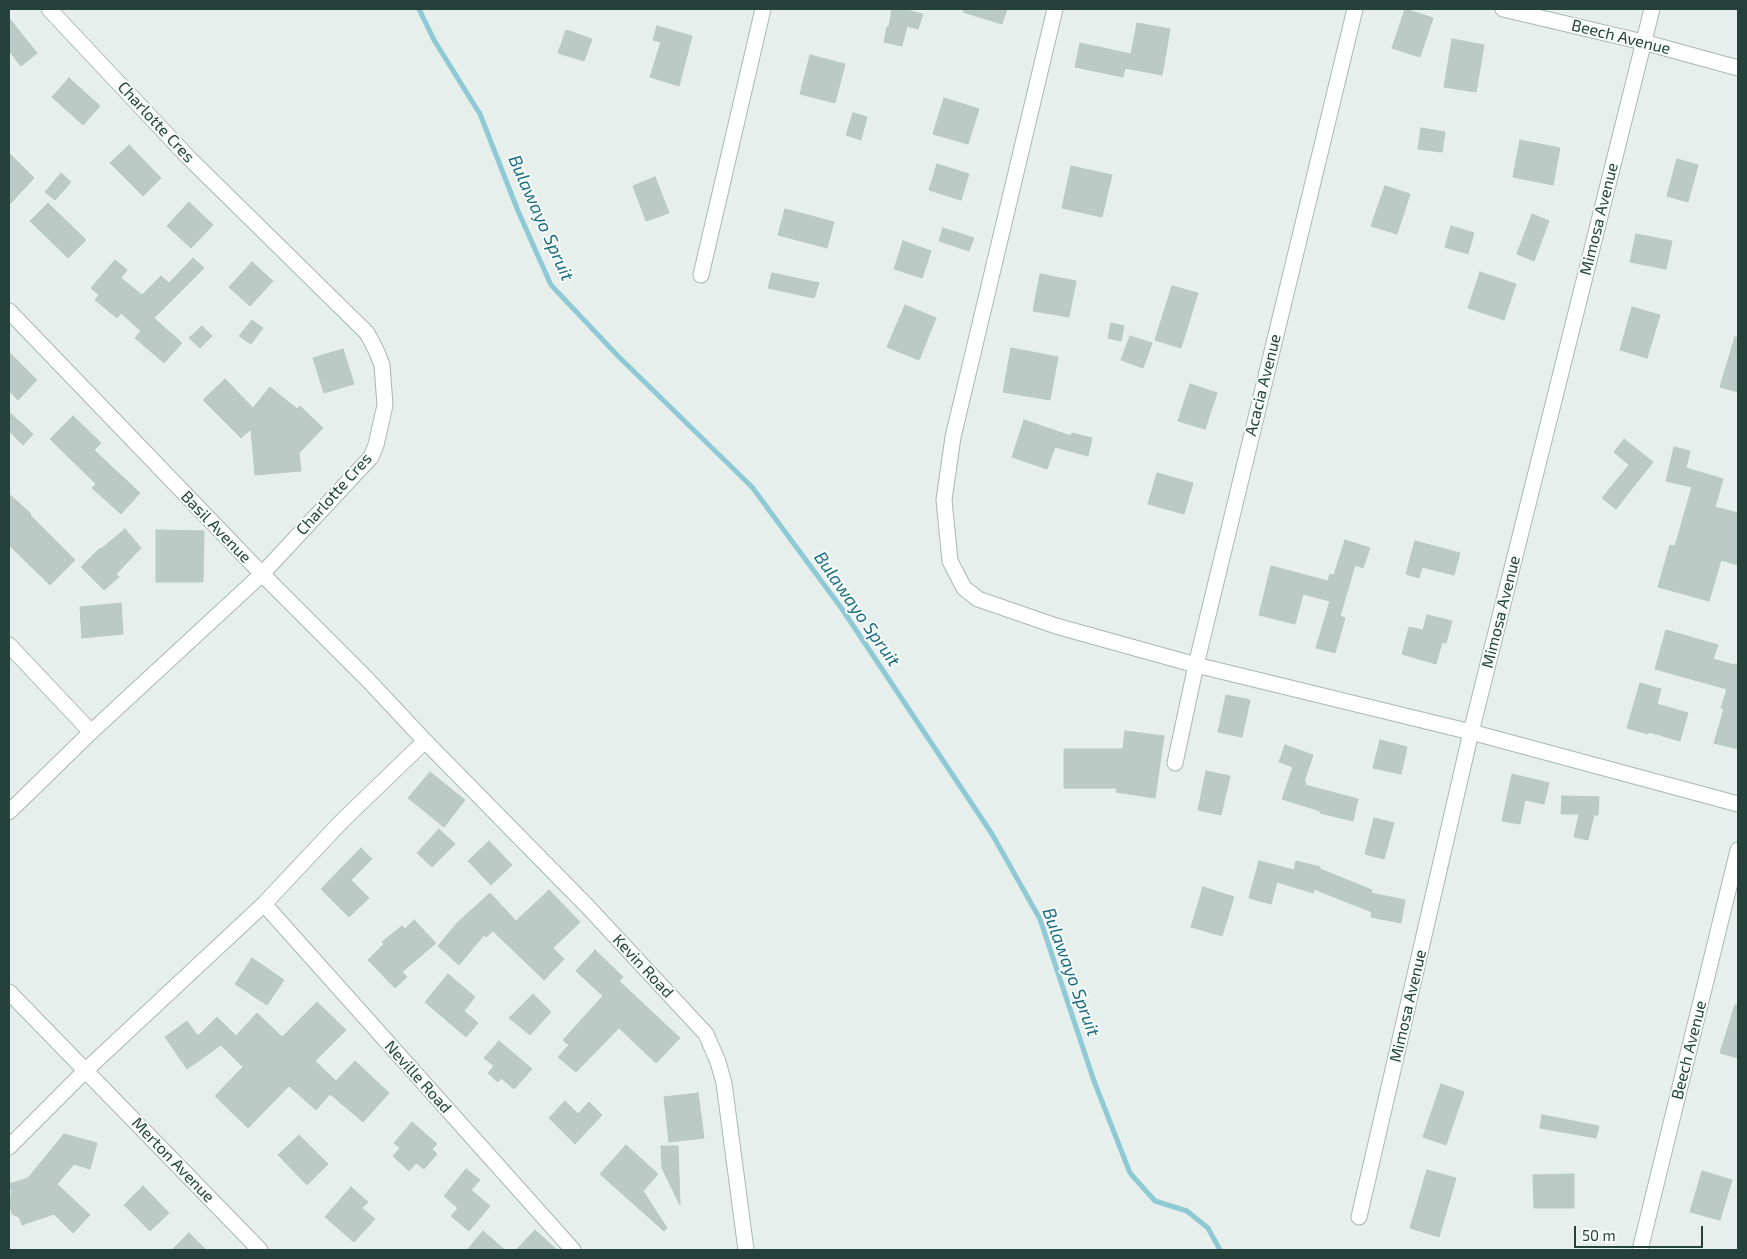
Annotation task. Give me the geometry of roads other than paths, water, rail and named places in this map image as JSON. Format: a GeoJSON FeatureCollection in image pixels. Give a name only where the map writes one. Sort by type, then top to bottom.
{"type":"FeatureCollection","features":[{"type":"Feature","properties":{"kind":"street","name":"Charlotte Cres"},"geometry":{"type":"LineString","coordinates":[[9,812],[90,732],[262,574],[370,457],[381,430],[385,405],[382,366],[367,333],[188,157],[50,9]]}},
{"type":"Feature","properties":{"kind":"street"},"geometry":{"type":"LineString","coordinates":[[701,275],[763,9]]}},
{"type":"Feature","properties":{"kind":"street"},"geometry":{"type":"LineString","coordinates":[[1055,9],[953,437],[944,500],[950,561],[964,588],[978,599],[1056,626],[1196,665],[1471,732],[1738,804]]}},
{"type":"Feature","properties":{"kind":"street","name":"Acacia Avenue"},"geometry":{"type":"LineString","coordinates":[[1175,763],[1196,665],[1355,9]]}},
{"type":"Feature","properties":{"kind":"street","name":"Beech Avenue"},"geometry":{"type":"LineString","coordinates":[[1503,9],[1643,42],[1738,68]]}},
{"type":"Feature","properties":{"kind":"street","name":"Mimosa Avenue"},"geometry":{"type":"LineString","coordinates":[[1359,1217],[1471,732],[1652,9]]}},
{"type":"Feature","properties":{"kind":"street","name":"Basil Avenue"},"geometry":{"type":"LineString","coordinates":[[9,311],[425,741]]}},
{"type":"Feature","properties":{"kind":"street"},"geometry":{"type":"LineString","coordinates":[[9,645],[90,732]]}},
{"type":"Feature","properties":{"kind":"street"},"geometry":{"type":"LineString","coordinates":[[9,1147],[86,1070],[264,904],[341,822],[425,741]]}},
{"type":"Feature","properties":{"kind":"street","name":"Kevin Road"},"geometry":{"type":"LineString","coordinates":[[425,741],[588,907],[706,1034],[718,1062],[724,1083],[746,1250]]}},
{"type":"Feature","properties":{"kind":"street","name":"Beech Avenue"},"geometry":{"type":"LineString","coordinates":[[1640,1250],[1738,850]]}},
{"type":"Feature","properties":{"kind":"street","name":"Neville Road"},"geometry":{"type":"LineString","coordinates":[[264,904],[573,1250]]}},
{"type":"Feature","properties":{"kind":"street"},"geometry":{"type":"LineString","coordinates":[[9,992],[86,1070]]}},
{"type":"Feature","properties":{"kind":"street","name":"Merton Avenue"},"geometry":{"type":"LineString","coordinates":[[86,1070],[260,1250]]}},
{"type":"Feature","properties":{"kind":"waterway","name":"Bulawayo Spruit"},"geometry":{"type":"LineString","coordinates":[[419,9],[434,40],[480,114],[518,211],[551,285],[618,356],[752,487],[842,609],[992,834],[1040,919],[1094,1081],[1130,1173],[1155,1201],[1187,1211],[1208,1228],[1220,1250]]}}]}
